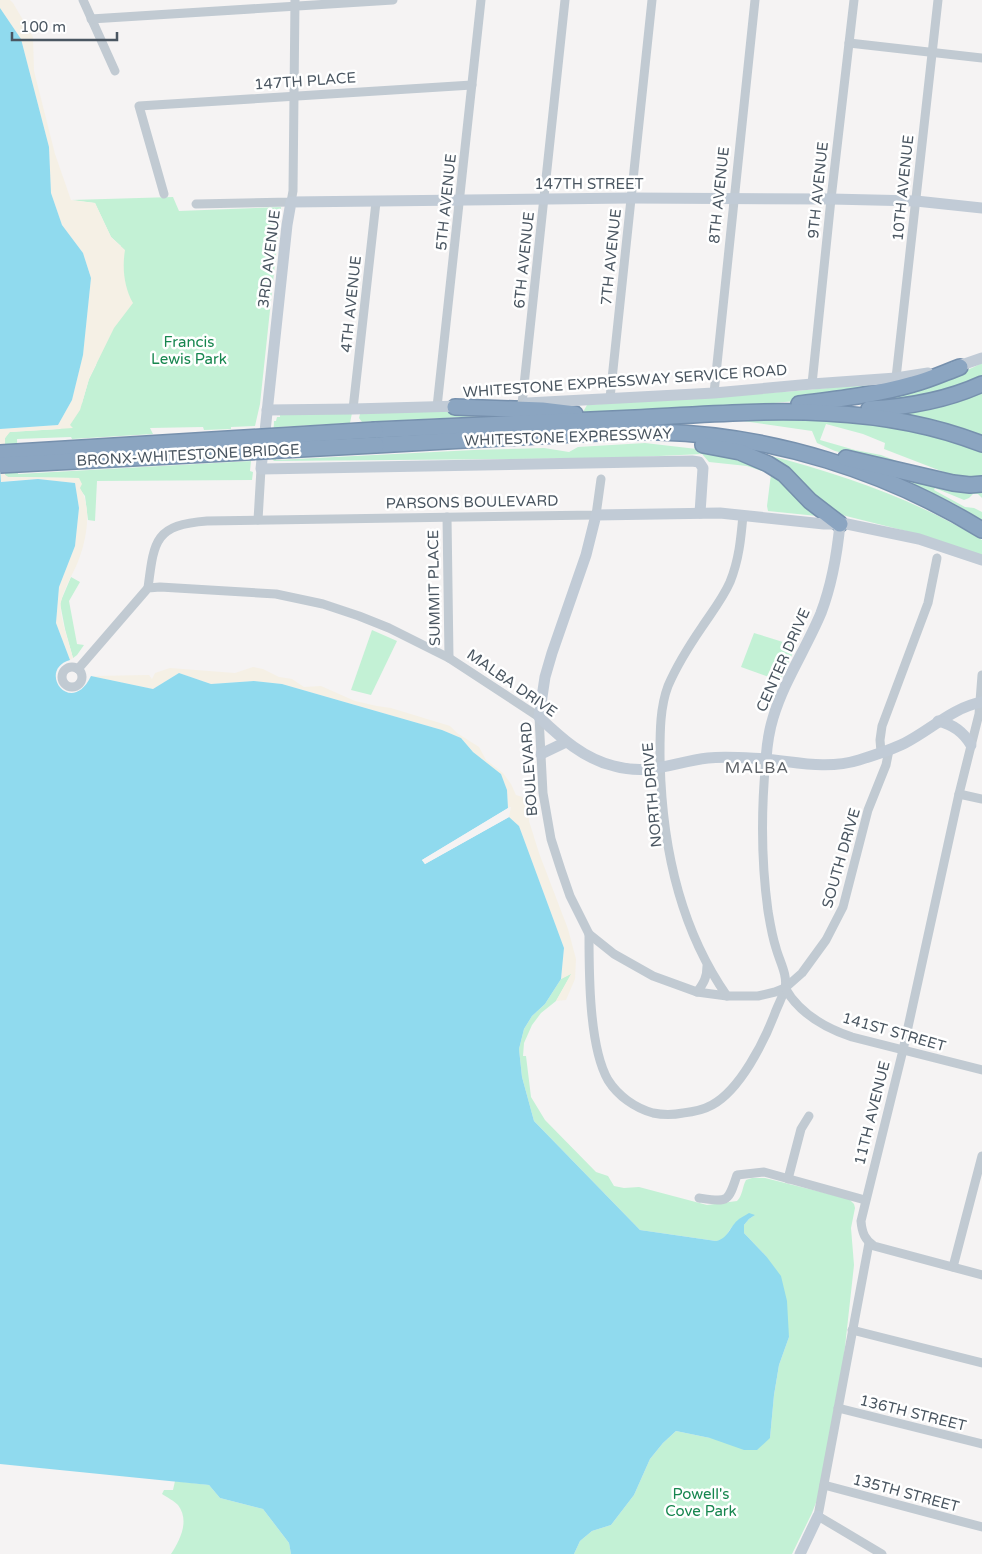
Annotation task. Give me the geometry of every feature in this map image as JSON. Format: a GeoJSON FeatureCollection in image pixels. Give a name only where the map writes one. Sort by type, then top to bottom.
{"type":"FeatureCollection","features":[{"type":"Feature","properties":{"kind":"highway"},"geometry":{"type":"LineString","coordinates":[[731,413],[870,394],[913,384],[960,367]]}},
{"type":"Feature","properties":{"kind":"highway"},"geometry":{"type":"LineString","coordinates":[[808,412],[883,409],[904,406],[946,397],[982,384]]}},
{"type":"Feature","properties":{"kind":"highway"},"geometry":{"type":"LineString","coordinates":[[455,406],[548,411],[616,419]]}},
{"type":"Feature","properties":{"kind":"highway","name":"WHITESTONE EXPRESSWAY"},"geometry":{"type":"LineString","coordinates":[[375,438],[616,419],[731,413],[808,412],[893,419],[938,429],[982,444]]}},
{"type":"Feature","properties":{"kind":"highway","name":"WHITESTONE EXPRESSWAY"},"geometry":{"type":"LineString","coordinates":[[375,438],[660,432],[736,440],[793,451],[860,471],[941,507],[982,530]]}},
{"type":"Feature","properties":{"kind":"highway"},"geometry":{"type":"LineString","coordinates":[[577,434],[677,441],[748,455],[781,472],[810,501],[840,524]]}},
{"type":"Feature","properties":{"kind":"highway","name":"BRONX-WHITESTONE BRIDGE"},"geometry":{"type":"LineString","coordinates":[[0,453],[375,438]]}},
{"type":"Feature","properties":{"kind":"highway","name":"BRONX-WHITESTONE BRIDGE"},"geometry":{"type":"LineString","coordinates":[[0,465],[375,438]]}},
{"type":"Feature","properties":{"kind":"highway"},"geometry":{"type":"LineString","coordinates":[[736,440],[800,448],[953,484],[982,484]]}},
{"type":"Feature","properties":{"kind":"street"},"geometry":{"type":"LineString","coordinates":[[83,0],[115,71]]}},
{"type":"Feature","properties":{"kind":"street"},"geometry":{"type":"LineString","coordinates":[[91,18],[295,3],[394,0]]}},
{"type":"Feature","properties":{"kind":"street","name":"5TH AVENUE"},"geometry":{"type":"LineString","coordinates":[[437,407],[481,0]]}},
{"type":"Feature","properties":{"kind":"street","name":"6TH AVENUE"},"geometry":{"type":"LineString","coordinates":[[522,404],[565,0]]}},
{"type":"Feature","properties":{"kind":"street","name":"7TH AVENUE"},"geometry":{"type":"LineString","coordinates":[[610,398],[652,0]]}},
{"type":"Feature","properties":{"kind":"street","name":"8TH AVENUE"},"geometry":{"type":"LineString","coordinates":[[714,393],[755,0]]}},
{"type":"Feature","properties":{"kind":"street","name":"9TH AVENUE"},"geometry":{"type":"LineString","coordinates":[[812,384],[854,0]]}},
{"type":"Feature","properties":{"kind":"street","name":"10TH AVENUE"},"geometry":{"type":"LineString","coordinates":[[896,378],[938,0]]}},
{"type":"Feature","properties":{"kind":"street","name":"3RD AVENUE"},"geometry":{"type":"LineString","coordinates":[[258,520],[266,410],[287,225],[293,190],[295,3]]}},
{"type":"Feature","properties":{"kind":"street"},"geometry":{"type":"LineString","coordinates":[[849,43],[982,58]]}},
{"type":"Feature","properties":{"kind":"street","name":"147TH PLACE"},"geometry":{"type":"LineString","coordinates":[[164,194],[139,106],[472,85]]}},
{"type":"Feature","properties":{"kind":"street","name":"147TH STREET"},"geometry":{"type":"LineString","coordinates":[[196,204],[630,198],[831,199],[916,201],[982,208]]}},
{"type":"Feature","properties":{"kind":"street","name":"4TH AVENUE"},"geometry":{"type":"LineString","coordinates":[[353,409],[376,202]]}},
{"type":"Feature","properties":{"kind":"street","name":"WHITESTONE EXPRESSWAY SERVICE ROAD"},"geometry":{"type":"LineString","coordinates":[[266,410],[522,404],[714,393],[896,378],[960,367],[982,358]]}},
{"type":"Feature","properties":{"kind":"street"},"geometry":{"type":"LineString","coordinates":[[261,469],[690,460],[701,464],[704,470],[700,513]]}},
{"type":"Feature","properties":{"kind":"street","name":"BOULEVARD"},"geometry":{"type":"LineString","coordinates":[[601,479],[596,515],[586,555],[552,653],[545,678],[539,717],[543,793],[552,839],[570,896],[589,934],[633,966],[666,982],[697,992],[727,996],[758,996],[785,988]]}},
{"type":"Feature","properties":{"kind":"street","name":"PARSONS BOULEVARD"},"geometry":{"type":"LineString","coordinates":[[148,588],[155,547],[168,530],[185,522],[700,513],[840,524]]}},
{"type":"Feature","properties":{"kind":"street","name":"NORTH DRIVE"},"geometry":{"type":"LineString","coordinates":[[727,996],[707,966],[691,928],[677,886],[665,825],[660,768],[660,730],[667,688],[679,663],[716,606],[729,582],[739,551],[743,515]]}},
{"type":"Feature","properties":{"kind":"street","name":"SUMMIT PLACE"},"geometry":{"type":"LineString","coordinates":[[447,517],[449,658]]}},
{"type":"Feature","properties":{"kind":"street"},"geometry":{"type":"LineString","coordinates":[[840,524],[907,536],[982,560]]}},
{"type":"Feature","properties":{"kind":"street","name":"CENTER DRIVE"},"geometry":{"type":"LineString","coordinates":[[785,988],[784,976],[772,933],[764,872],[762,820],[766,759],[770,731],[777,707],[817,622],[828,593],[836,563],[840,524]]}},
{"type":"Feature","properties":{"kind":"street","name":"SOUTH DRIVE"},"geometry":{"type":"LineString","coordinates":[[785,988],[809,964],[830,935],[841,912],[868,810],[886,765],[885,751],[880,740],[882,726],[896,684],[928,603],[937,558]]}},
{"type":"Feature","properties":{"kind":"street"},"geometry":{"type":"LineString","coordinates":[[78,669],[148,588]]}},
{"type":"Feature","properties":{"kind":"street","name":"MALBA DRIVE"},"geometry":{"type":"LineString","coordinates":[[148,588],[266,593],[323,604],[366,619],[389,628],[449,658],[539,717],[574,748],[615,767],[640,770],[706,759],[741,758],[766,759],[807,765],[830,765],[857,760],[885,751],[906,742],[960,709],[981,702]]}},
{"type":"Feature","properties":{"kind":"street","name":"11TH AVENUE"},"geometry":{"type":"LineString","coordinates":[[800,1554],[818,1516],[869,1242],[863,1235],[861,1228],[862,1214],[903,1050],[979,714],[982,675]]}},
{"type":"Feature","properties":{"kind":"street"},"geometry":{"type":"LineString","coordinates":[[938,721],[959,730],[971,745]]}},
{"type":"Feature","properties":{"kind":"street"},"geometry":{"type":"LineString","coordinates":[[541,754],[566,742]]}},
{"type":"Feature","properties":{"kind":"street"},"geometry":{"type":"LineString","coordinates":[[960,794],[982,799]]}},
{"type":"Feature","properties":{"kind":"street"},"geometry":{"type":"LineString","coordinates":[[589,934],[593,1016],[598,1054],[602,1068],[620,1095],[629,1102],[660,1115],[695,1111],[711,1106],[728,1092],[752,1062],[763,1042],[785,988]]}},
{"type":"Feature","properties":{"kind":"street"},"geometry":{"type":"LineString","coordinates":[[697,992],[707,977],[707,966]]}},
{"type":"Feature","properties":{"kind":"street","name":"141ST STREET"},"geometry":{"type":"LineString","coordinates":[[785,988],[793,1000],[805,1012],[833,1030],[852,1037],[982,1070]]}},
{"type":"Feature","properties":{"kind":"street"},"geometry":{"type":"LineString","coordinates":[[788,1178],[800,1129],[809,1116]]}},
{"type":"Feature","properties":{"kind":"street"},"geometry":{"type":"LineString","coordinates":[[953,1267],[978,1186],[982,1156]]}},
{"type":"Feature","properties":{"kind":"street"},"geometry":{"type":"LineString","coordinates":[[699,1198],[718,1201],[725,1200],[731,1194],[737,1175],[764,1172],[865,1200]]}},
{"type":"Feature","properties":{"kind":"street"},"geometry":{"type":"LineString","coordinates":[[869,1242],[880,1248],[982,1275]]}},
{"type":"Feature","properties":{"kind":"street"},"geometry":{"type":"LineString","coordinates":[[852,1330],[982,1363]]}},
{"type":"Feature","properties":{"kind":"street","name":"136TH STREET"},"geometry":{"type":"LineString","coordinates":[[838,1408],[982,1444]]}},
{"type":"Feature","properties":{"kind":"street","name":"135TH STREET"},"geometry":{"type":"LineString","coordinates":[[824,1485],[982,1527]]}},
{"type":"Feature","properties":{"kind":"street"},"geometry":{"type":"LineString","coordinates":[[818,1516],[882,1554]]}},
{"type":"Feature","properties":{"kind":"green space","name":"Francis Lewis Park"},"geometry":{"type":"Polygon","coordinates":[[[173,197],[179,211],[281,207],[260,404],[255,426],[204,430],[203,427],[150,428],[153,434],[72,439],[71,437],[17,439],[18,474],[251,461],[250,471],[253,472],[252,480],[97,481],[95,521],[88,520],[85,496],[79,488],[79,478],[8,477],[5,475],[5,438],[9,432],[60,429],[82,403],[89,379],[96,365],[121,246],[111,237],[95,203],[71,200],[173,197]]]}},
{"type":"Feature","properties":{"kind":"green space"},"geometry":{"type":"Polygon","coordinates":[[[982,363],[982,377],[938,393],[878,403],[823,404],[925,384],[965,371],[982,363]]]}},
{"type":"Feature","properties":{"kind":"green space"},"geometry":{"type":"Polygon","coordinates":[[[869,384],[889,385],[818,399],[740,406],[583,412],[587,405],[796,391],[869,384]]]}},
{"type":"Feature","properties":{"kind":"green space"},"geometry":{"type":"Polygon","coordinates":[[[982,387],[982,440],[911,418],[899,409],[982,387]]]}},
{"type":"Feature","properties":{"kind":"green space"},"geometry":{"type":"Polygon","coordinates":[[[365,411],[496,412],[503,415],[362,422],[359,418],[360,414],[365,411]]]}},
{"type":"Feature","properties":{"kind":"green space"},"geometry":{"type":"Polygon","coordinates":[[[280,413],[352,413],[350,423],[279,427],[276,460],[544,448],[569,452],[578,447],[645,443],[714,451],[761,464],[819,515],[768,511],[771,474],[747,466],[709,462],[702,454],[616,458],[274,461],[272,459],[274,421],[276,421],[277,417],[280,417],[280,413]]]}},
{"type":"Feature","properties":{"kind":"green space"},"geometry":{"type":"Polygon","coordinates":[[[736,420],[818,420],[859,423],[900,428],[931,435],[982,448],[982,480],[967,481],[884,449],[885,443],[863,434],[826,424],[820,440],[881,455],[944,479],[835,451],[817,443],[812,431],[736,420]]]}},
{"type":"Feature","properties":{"kind":"green space"},"geometry":{"type":"Polygon","coordinates":[[[767,455],[851,480],[931,513],[982,540],[982,557],[906,531],[838,514],[767,455]]]}},
{"type":"Feature","properties":{"kind":"green space"},"geometry":{"type":"Polygon","coordinates":[[[903,479],[971,492],[982,492],[982,498],[978,494],[973,494],[964,500],[935,488],[934,490],[965,507],[974,508],[982,512],[982,520],[953,503],[903,479]]]}},
{"type":"Feature","properties":{"kind":"green space"},"geometry":{"type":"Polygon","coordinates":[[[71,577],[80,582],[69,601],[77,644],[84,645],[73,658],[60,603],[71,577]]]}},
{"type":"Feature","properties":{"kind":"green space"},"geometry":{"type":"Polygon","coordinates":[[[372,630],[397,641],[371,695],[351,690],[372,630]]]}},
{"type":"Feature","properties":{"kind":"green space"},"geometry":{"type":"Polygon","coordinates":[[[754,633],[796,646],[780,681],[741,667],[754,633]]]}},
{"type":"Feature","properties":{"kind":"green space","name":"Powell's Cove Park"},"geometry":{"type":"Polygon","coordinates":[[[572,973],[556,1001],[541,1013],[532,1025],[524,1043],[523,1056],[526,1056],[531,1097],[545,1120],[596,1172],[608,1176],[614,1186],[624,1188],[639,1187],[707,1205],[737,1201],[746,1180],[752,1178],[765,1178],[845,1198],[854,1204],[851,1228],[854,1265],[843,1365],[820,1492],[792,1554],[574,1554],[580,1541],[592,1531],[611,1525],[634,1495],[650,1459],[676,1431],[710,1438],[770,1438],[779,1365],[789,1337],[766,1256],[744,1233],[744,1225],[755,1215],[737,1223],[724,1238],[716,1241],[640,1230],[534,1121],[522,1077],[519,1049],[524,1029],[532,1016],[545,1004],[561,979],[572,973]]]}},
{"type":"Feature","properties":{"kind":"green space"},"geometry":{"type":"Polygon","coordinates":[[[175,1481],[209,1485],[220,1498],[263,1509],[289,1543],[291,1554],[171,1554],[180,1537],[183,1517],[178,1505],[162,1494],[164,1490],[173,1490],[175,1481]]]}},
{"type":"Feature","properties":{"kind":"sand"},"geometry":{"type":"Polygon","coordinates":[[[0,0],[10,0],[13,3],[33,37],[34,71],[55,154],[71,200],[95,203],[111,237],[125,250],[124,277],[133,303],[114,328],[89,379],[80,410],[70,425],[73,428],[10,432],[5,438],[5,475],[8,477],[79,478],[82,484],[80,488],[84,496],[87,513],[86,532],[82,551],[61,602],[63,621],[73,658],[70,660],[56,623],[59,587],[75,546],[79,508],[75,483],[38,480],[0,482],[0,429],[58,425],[72,400],[83,354],[91,278],[83,253],[62,225],[51,193],[49,147],[21,39],[0,8],[0,0]]]}},
{"type":"Feature","properties":{"kind":"sand"},"geometry":{"type":"Polygon","coordinates":[[[253,667],[263,669],[279,677],[292,679],[304,687],[321,686],[355,701],[391,708],[450,726],[457,733],[479,747],[486,760],[503,773],[516,795],[531,800],[529,821],[568,929],[576,959],[575,979],[566,1000],[556,1001],[571,974],[561,979],[564,948],[519,826],[509,817],[511,807],[508,808],[507,790],[501,774],[473,752],[461,738],[442,730],[282,684],[254,681],[211,684],[179,673],[153,689],[91,676],[149,675],[152,679],[155,673],[170,668],[235,673],[253,667]]]}},
{"type":"Feature","properties":{"kind":"water"},"geometry":{"type":"Polygon","coordinates":[[[0,8],[21,39],[49,147],[51,193],[62,225],[83,253],[91,278],[83,355],[72,400],[58,425],[0,429],[0,8]]]}},
{"type":"Feature","properties":{"kind":"water"},"geometry":{"type":"Polygon","coordinates":[[[0,467],[1,482],[38,479],[75,483],[79,508],[75,546],[59,587],[56,623],[70,660],[60,665],[56,673],[56,681],[60,688],[74,693],[83,688],[91,676],[153,689],[179,673],[211,684],[254,681],[282,684],[442,730],[461,738],[473,752],[501,774],[507,790],[508,808],[422,860],[425,864],[509,817],[519,826],[564,948],[561,979],[545,1004],[532,1016],[524,1029],[519,1049],[522,1077],[534,1121],[640,1230],[716,1241],[723,1238],[739,1219],[749,1213],[755,1215],[744,1225],[744,1233],[766,1256],[781,1276],[787,1301],[789,1337],[779,1365],[770,1438],[757,1450],[744,1450],[710,1438],[676,1431],[650,1459],[634,1495],[611,1525],[592,1531],[580,1541],[574,1554],[291,1554],[289,1543],[263,1509],[220,1498],[209,1485],[0,1464],[0,467]]]}},
{"type":"Feature","properties":{"kind":"pier"},"geometry":{"type":"Polygon","coordinates":[[[510,807],[509,810],[425,861],[509,814],[509,817],[425,864],[422,860],[510,807]]]}},
{"type":"Feature","properties":{"kind":"district","name":"MALBA"},"geometry":{"type":"Point","coordinates":[757,767]}}]}
